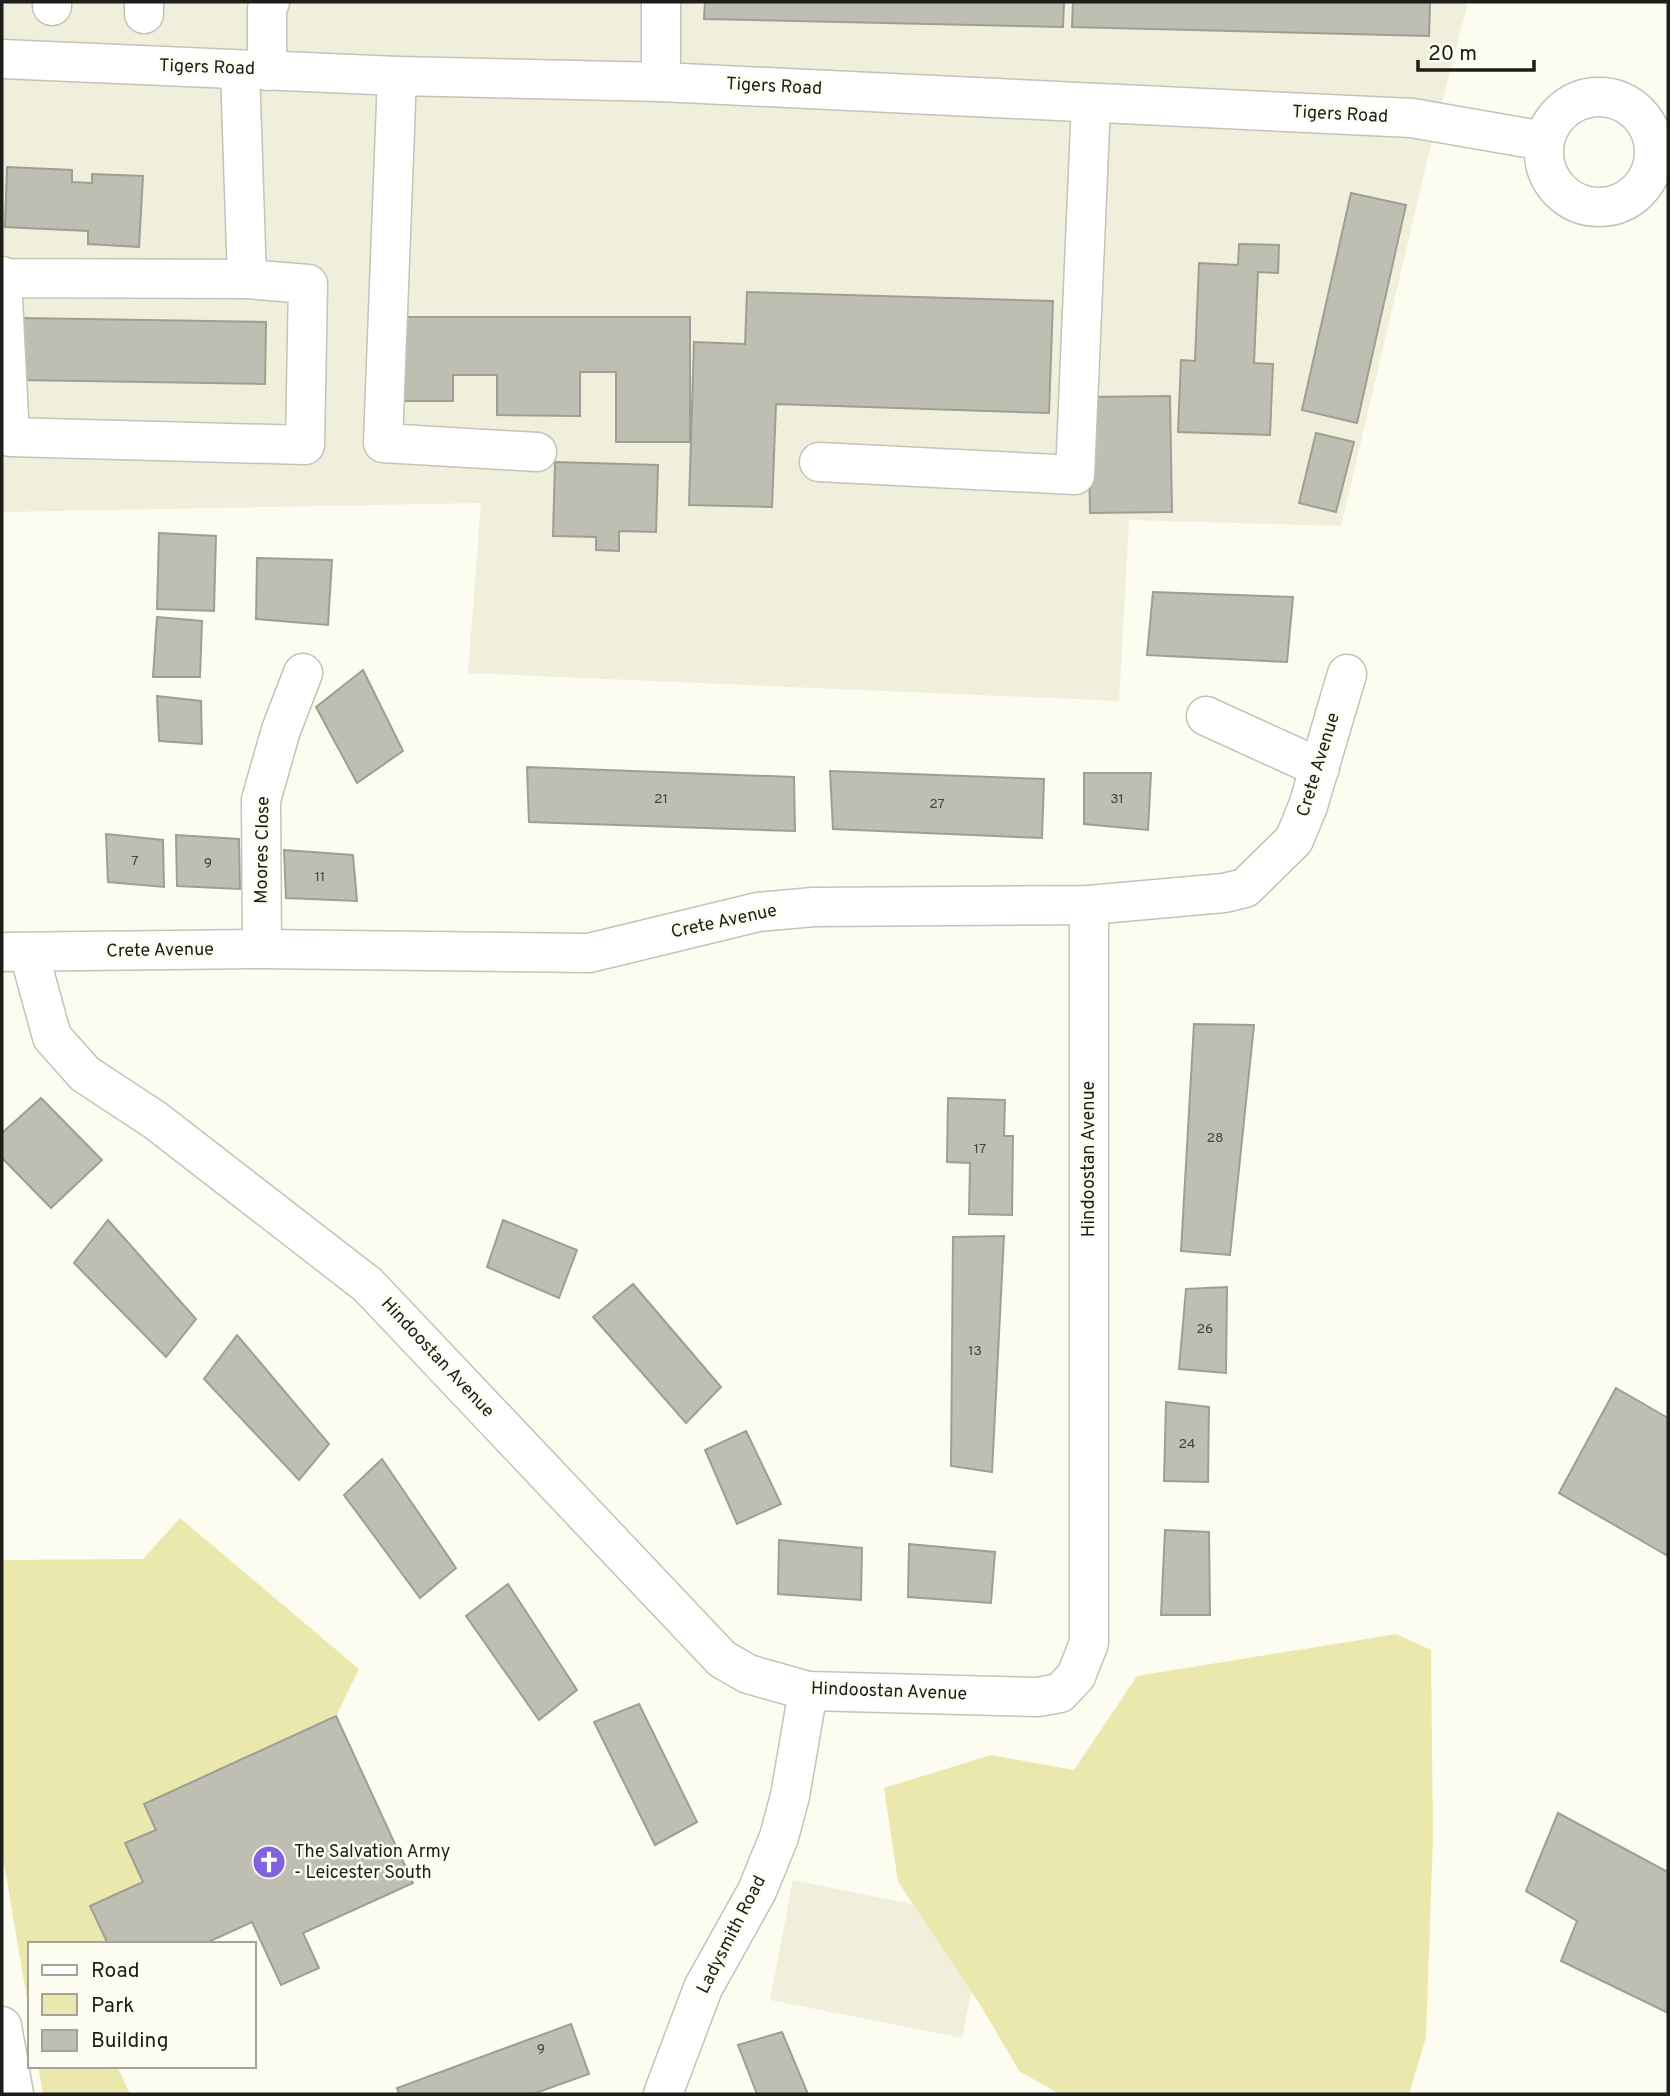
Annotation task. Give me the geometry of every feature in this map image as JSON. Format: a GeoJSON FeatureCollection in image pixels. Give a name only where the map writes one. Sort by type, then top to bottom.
{"type":"FeatureCollection","features":[{"type":"Feature","properties":{"kind":"street"},"geometry":{"type":"LineString","coordinates":[[247,279],[253,70],[270,2]]}},
{"type":"Feature","properties":{"kind":"street"},"geometry":{"type":"LineString","coordinates":[[661,2],[661,82]]}},
{"type":"Feature","properties":{"kind":"street","name":"Tigers Road"},"geometry":{"type":"LineString","coordinates":[[2,59],[397,76],[661,82],[1412,118],[1544,141]]}},
{"type":"Feature","properties":{"kind":"street"},"geometry":{"type":"LineString","coordinates":[[397,76],[383,443],[537,452]]}},
{"type":"Feature","properties":{"kind":"street"},"geometry":{"type":"LineString","coordinates":[[819,462],[1075,475],[1091,103]]}},
{"type":"Feature","properties":{"kind":"street"},"geometry":{"type":"LineString","coordinates":[[2,277],[247,279],[309,284],[305,445],[6,437],[2,277]]}},
{"type":"Feature","properties":{"kind":"street","name":"Moores Close"},"geometry":{"type":"LineString","coordinates":[[262,949],[261,800],[281,730],[303,673]]}},
{"type":"Feature","properties":{"kind":"street","name":"Crete Avenue"},"geometry":{"type":"LineString","coordinates":[[15,953],[262,949],[589,953],[758,912],[814,907],[1089,905],[1224,893],[1245,888],[1294,840],[1308,806],[1347,674]]}},
{"type":"Feature","properties":{"kind":"street"},"geometry":{"type":"LineString","coordinates":[[1206,716],[1320,768]]}},
{"type":"Feature","properties":{"kind":"street","name":"Hindoostan Avenue"},"geometry":{"type":"LineString","coordinates":[[15,953],[52,1037],[85,1074],[155,1120],[368,1285],[722,1659],[748,1674],[808,1691],[1038,1697],[1060,1693],[1076,1675],[1088,1643],[1089,905]]}},
{"type":"Feature","properties":{"kind":"street","name":"Ladysmith Road"},"geometry":{"type":"LineString","coordinates":[[663,2094],[703,1988],[757,1891],[779,1837],[790,1796],[808,1691]]}},
{"type":"Feature","properties":{"kind":"street"},"geometry":{"type":"LineString","coordinates":[[2,2026],[14,2094]]}},
{"type":"Feature","properties":{"kind":"shaded area"},"geometry":{"type":"Polygon","coordinates":[[[2,2],[1468,2],[1429,153],[1341,526],[1129,520],[1119,701],[468,673],[481,503],[2,512],[2,2]]]}},
{"type":"Feature","properties":{"kind":"shaded area"},"geometry":{"type":"Polygon","coordinates":[[[793,1880],[986,1919],[962,2038],[770,2000],[793,1880]]]}},
{"type":"Feature","properties":{"kind":"green space"},"geometry":{"type":"Polygon","coordinates":[[[180,1518],[359,1669],[336,1716],[144,1804],[156,1830],[125,1844],[143,1882],[91,1906],[107,1942],[28,1942],[28,2005],[2,1851],[2,1560],[143,1559],[180,1518]]]}},
{"type":"Feature","properties":{"kind":"green space"},"geometry":{"type":"Polygon","coordinates":[[[1396,1634],[1431,1650],[1433,1838],[1426,2037],[1409,2094],[1060,2094],[1020,2072],[979,2003],[898,1882],[884,1788],[991,1755],[1074,1770],[1137,1676],[1396,1634]]]}},
{"type":"Feature","properties":{"kind":"green space"},"geometry":{"type":"Polygon","coordinates":[[[38,2068],[118,2068],[130,2094],[43,2094],[38,2068]]]}},
{"type":"Feature","properties":{"kind":"building"},"geometry":{"type":"Polygon","coordinates":[[[705,2],[1064,2],[1063,27],[704,19],[705,2]]]}},
{"type":"Feature","properties":{"kind":"building"},"geometry":{"type":"Polygon","coordinates":[[[1073,2],[1430,2],[1429,36],[1072,27],[1073,2]]]}},
{"type":"Feature","properties":{"kind":"building"},"geometry":{"type":"Polygon","coordinates":[[[7,167],[72,170],[72,182],[92,183],[92,174],[143,176],[139,247],[88,244],[88,231],[5,227],[7,167]]]}},
{"type":"Feature","properties":{"kind":"building"},"geometry":{"type":"Polygon","coordinates":[[[1351,193],[1406,205],[1357,423],[1302,410],[1351,193]]]}},
{"type":"Feature","properties":{"kind":"building"},"geometry":{"type":"Polygon","coordinates":[[[1239,244],[1279,245],[1278,273],[1258,272],[1254,363],[1273,364],[1270,435],[1178,432],[1181,360],[1195,361],[1199,263],[1238,265],[1239,244]]]}},
{"type":"Feature","properties":{"kind":"building"},"geometry":{"type":"Polygon","coordinates":[[[747,292],[1053,301],[1049,413],[776,404],[772,507],[689,505],[694,342],[745,344],[747,292]]]}},
{"type":"Feature","properties":{"kind":"building"},"geometry":{"type":"Polygon","coordinates":[[[396,317],[690,317],[690,442],[616,442],[616,372],[580,372],[580,416],[497,415],[497,375],[453,375],[453,401],[395,401],[396,317]]]}},
{"type":"Feature","properties":{"kind":"building"},"geometry":{"type":"Polygon","coordinates":[[[21,318],[266,322],[265,384],[20,380],[21,318]]]}},
{"type":"Feature","properties":{"kind":"building"},"geometry":{"type":"Polygon","coordinates":[[[1170,396],[1172,512],[1090,513],[1088,397],[1170,396]]]}},
{"type":"Feature","properties":{"kind":"building"},"geometry":{"type":"Polygon","coordinates":[[[1316,433],[1354,442],[1336,512],[1299,503],[1316,433]]]}},
{"type":"Feature","properties":{"kind":"building"},"geometry":{"type":"Polygon","coordinates":[[[555,462],[658,465],[656,532],[619,531],[619,551],[596,550],[596,537],[553,536],[555,462]]]}},
{"type":"Feature","properties":{"kind":"building"},"geometry":{"type":"Polygon","coordinates":[[[159,533],[216,536],[214,611],[157,609],[159,533]]]}},
{"type":"Feature","properties":{"kind":"building"},"geometry":{"type":"Polygon","coordinates":[[[257,558],[332,560],[328,625],[256,619],[257,558]]]}},
{"type":"Feature","properties":{"kind":"building"},"geometry":{"type":"Polygon","coordinates":[[[1153,592],[1293,597],[1287,662],[1147,655],[1153,592]]]}},
{"type":"Feature","properties":{"kind":"building"},"geometry":{"type":"Polygon","coordinates":[[[157,617],[202,621],[200,677],[153,677],[157,617]]]}},
{"type":"Feature","properties":{"kind":"building"},"geometry":{"type":"Polygon","coordinates":[[[363,670],[403,751],[357,783],[316,707],[363,670]]]}},
{"type":"Feature","properties":{"kind":"building"},"geometry":{"type":"Polygon","coordinates":[[[157,696],[201,701],[202,744],[159,741],[157,696]]]}},
{"type":"Feature","properties":{"kind":"building"},"geometry":{"type":"Polygon","coordinates":[[[527,767],[794,777],[795,831],[529,822],[527,767]]]}},
{"type":"Feature","properties":{"kind":"building"},"geometry":{"type":"Polygon","coordinates":[[[830,771],[1044,779],[1042,838],[833,829],[830,771]]]}},
{"type":"Feature","properties":{"kind":"building"},"geometry":{"type":"Polygon","coordinates":[[[1084,773],[1151,773],[1148,830],[1084,824],[1084,773]]]}},
{"type":"Feature","properties":{"kind":"building"},"geometry":{"type":"Polygon","coordinates":[[[106,834],[163,840],[164,887],[108,882],[106,834]]]}},
{"type":"Feature","properties":{"kind":"building"},"geometry":{"type":"Polygon","coordinates":[[[176,835],[239,839],[240,889],[177,886],[176,835]]]}},
{"type":"Feature","properties":{"kind":"building"},"geometry":{"type":"Polygon","coordinates":[[[284,850],[353,855],[357,901],[286,898],[284,850]]]}},
{"type":"Feature","properties":{"kind":"building"},"geometry":{"type":"Polygon","coordinates":[[[1194,1024],[1254,1025],[1230,1255],[1181,1251],[1194,1024]]]}},
{"type":"Feature","properties":{"kind":"building"},"geometry":{"type":"Polygon","coordinates":[[[41,1098],[102,1160],[51,1208],[2,1158],[2,1133],[41,1098]]]}},
{"type":"Feature","properties":{"kind":"building"},"geometry":{"type":"Polygon","coordinates":[[[948,1098],[1005,1100],[1004,1136],[1013,1136],[1012,1215],[969,1214],[970,1163],[947,1162],[948,1098]]]}},
{"type":"Feature","properties":{"kind":"building"},"geometry":{"type":"Polygon","coordinates":[[[108,1220],[196,1319],[166,1357],[74,1263],[108,1220]]]}},
{"type":"Feature","properties":{"kind":"building"},"geometry":{"type":"Polygon","coordinates":[[[503,1220],[577,1250],[559,1298],[487,1267],[503,1220]]]}},
{"type":"Feature","properties":{"kind":"building"},"geometry":{"type":"Polygon","coordinates":[[[1004,1236],[992,1472],[951,1466],[953,1237],[1004,1236]]]}},
{"type":"Feature","properties":{"kind":"building"},"geometry":{"type":"Polygon","coordinates":[[[633,1284],[721,1387],[686,1423],[593,1317],[633,1284]]]}},
{"type":"Feature","properties":{"kind":"building"},"geometry":{"type":"Polygon","coordinates":[[[1227,1287],[1226,1373],[1179,1369],[1186,1289],[1227,1287]]]}},
{"type":"Feature","properties":{"kind":"building"},"geometry":{"type":"Polygon","coordinates":[[[237,1335],[329,1444],[299,1480],[204,1379],[237,1335]]]}},
{"type":"Feature","properties":{"kind":"building"},"geometry":{"type":"Polygon","coordinates":[[[1616,1388],[1668,1418],[1668,1556],[1559,1493],[1616,1388]]]}},
{"type":"Feature","properties":{"kind":"building"},"geometry":{"type":"Polygon","coordinates":[[[1166,1402],[1209,1407],[1208,1482],[1164,1481],[1166,1402]]]}},
{"type":"Feature","properties":{"kind":"building"},"geometry":{"type":"Polygon","coordinates":[[[746,1431],[781,1504],[737,1524],[705,1450],[746,1431]]]}},
{"type":"Feature","properties":{"kind":"building"},"geometry":{"type":"Polygon","coordinates":[[[382,1459],[456,1568],[420,1598],[344,1495],[382,1459]]]}},
{"type":"Feature","properties":{"kind":"building"},"geometry":{"type":"Polygon","coordinates":[[[1165,1530],[1209,1532],[1210,1615],[1161,1615],[1165,1530]]]}},
{"type":"Feature","properties":{"kind":"building"},"geometry":{"type":"Polygon","coordinates":[[[779,1540],[862,1548],[861,1600],[778,1594],[779,1540]]]}},
{"type":"Feature","properties":{"kind":"building"},"geometry":{"type":"Polygon","coordinates":[[[909,1544],[995,1552],[991,1603],[908,1597],[909,1544]]]}},
{"type":"Feature","properties":{"kind":"building"},"geometry":{"type":"Polygon","coordinates":[[[508,1584],[577,1690],[539,1720],[466,1616],[508,1584]]]}},
{"type":"Feature","properties":{"kind":"building"},"geometry":{"type":"Polygon","coordinates":[[[639,1704],[697,1822],[655,1845],[594,1722],[639,1704]]]}},
{"type":"Feature","properties":{"kind":"building","name":"The Salvation Army - Leicester South"},"geometry":{"type":"Polygon","coordinates":[[[336,1716],[413,1883],[303,1933],[319,1968],[281,1985],[252,1922],[208,1942],[107,1942],[90,1906],[143,1882],[125,1843],[156,1830],[144,1804],[336,1716]]]}},
{"type":"Feature","properties":{"kind":"building"},"geometry":{"type":"Polygon","coordinates":[[[1558,1813],[1668,1872],[1668,2013],[1561,1961],[1577,1921],[1526,1891],[1558,1813]]]}},
{"type":"Feature","properties":{"kind":"building"},"geometry":{"type":"Polygon","coordinates":[[[571,2024],[589,2074],[533,2094],[399,2094],[397,2088],[571,2024]]]}},
{"type":"Feature","properties":{"kind":"building"},"geometry":{"type":"Polygon","coordinates":[[[782,2032],[808,2094],[757,2094],[738,2045],[782,2032]]]}},
{"type":"Feature","properties":{"kind":"place","name":"The Salvation Army - Leicester South"},"geometry":{"type":"Point","coordinates":[269,1862]}}]}
